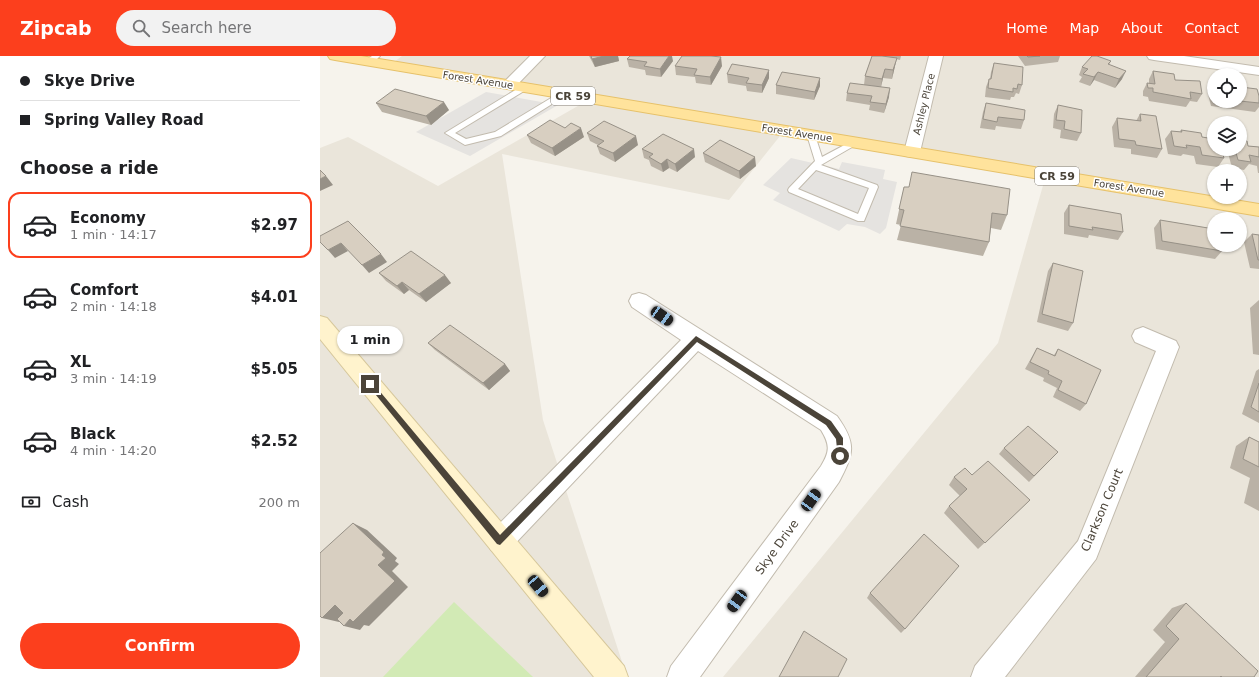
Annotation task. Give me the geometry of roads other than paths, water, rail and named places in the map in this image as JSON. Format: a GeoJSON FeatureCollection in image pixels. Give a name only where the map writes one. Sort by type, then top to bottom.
{"type":"FeatureCollection","features":[{"type":"Feature","properties":{"kind":"main road","name":"Forest Avenue"},"geometry":{"type":"LineString","coordinates":[[335,56],[373,59],[525,88],[1259,210]]}},
{"type":"Feature","properties":{"kind":"street"},"geometry":{"type":"LineString","coordinates":[[509,85],[538,56]]}},
{"type":"Feature","properties":{"kind":"street","name":"Ashley Place"},"geometry":{"type":"LineString","coordinates":[[912,152],[936,56]]}},
{"type":"Feature","properties":{"kind":"street"},"geometry":{"type":"LineString","coordinates":[[1154,56],[1259,71]]}},
{"type":"Feature","properties":{"kind":"street","name":"Skye Drive"},"geometry":{"type":"LineString","coordinates":[[639,301],[829,423],[839,438],[840,456],[830,474],[682,677]]}},
{"type":"Feature","properties":{"kind":"street"},"geometry":{"type":"LineString","coordinates":[[320,324],[613,677]]}},
{"type":"Feature","properties":{"kind":"street","name":"Clarkson Court"},"geometry":{"type":"LineString","coordinates":[[986,677],[1087,550],[1168,347],[1143,336]]}},
{"type":"Feature","properties":{"kind":"street"},"geometry":{"type":"LineString","coordinates":[[500,541],[696,339]]}},
{"type":"Feature","properties":{"kind":"lane"},"geometry":{"type":"LineString","coordinates":[[525,88],[449,133],[465,142],[498,134],[564,94]]}},
{"type":"Feature","properties":{"kind":"lane"},"geometry":{"type":"LineString","coordinates":[[811,135],[817,164]]}},
{"type":"Feature","properties":{"kind":"lane"},"geometry":{"type":"LineString","coordinates":[[817,164],[874,186],[861,219],[792,190],[817,164],[855,142]]}}]}
